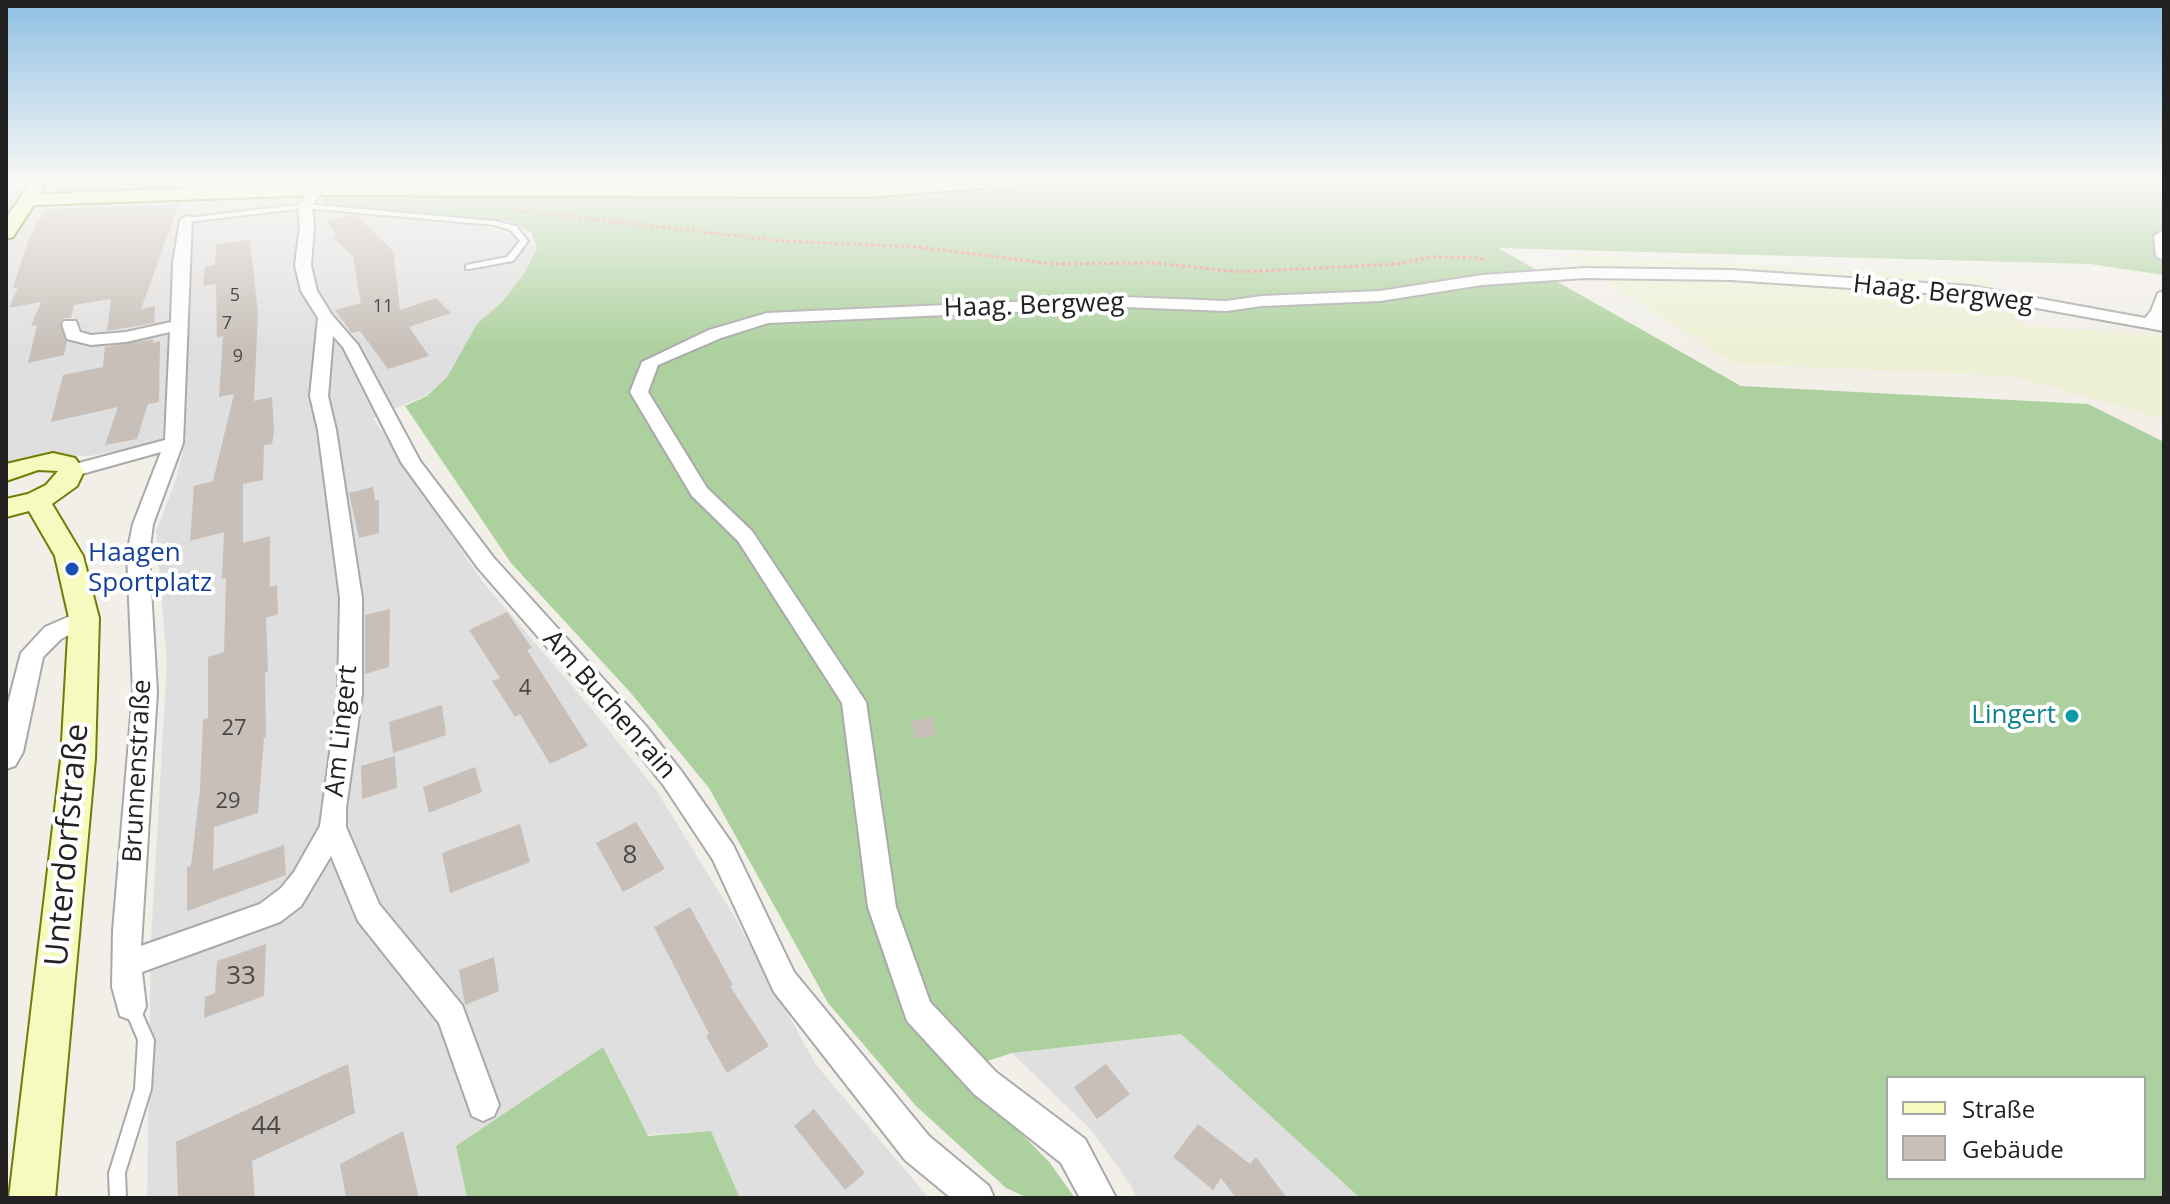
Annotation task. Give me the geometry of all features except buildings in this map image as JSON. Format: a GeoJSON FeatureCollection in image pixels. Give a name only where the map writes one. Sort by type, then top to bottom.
{"type":"FeatureCollection","features":[{"type":"Feature","properties":{"kind":"street","name":"Brunnenstraße"},"geometry":{"type":"LineString","coordinates":[[128,964],[127,931],[145,692],[138,554],[143,524],[171,459],[174,443],[184,238]]}},
{"type":"Feature","properties":{"kind":"street","name":"Am Buchenrain"},"geometry":{"type":"LineString","coordinates":[[306,238],[303,265],[309,291],[326,318],[350,345],[411,462],[486,563],[637,733],[673,779],[723,853],[784,982],[917,1148],[977,1198]]}},
{"type":"Feature","properties":{"kind":"street","name":"Haag. Bergweg"},"geometry":{"type":"LineString","coordinates":[[1099,1198],[1073,1151],[985,1083],[918,1011],[882,907],[854,702],[745,536],[699,492],[639,392],[651,362],[715,334],[767,318],[1124,302],[1226,306],[1262,301],[1380,296],[1482,280],[1585,273],[1731,275],[1970,291],[2157,324],[2164,296]]}},
{"type":"Feature","properties":{"kind":"street","name":"Am Lingert"},"geometry":{"type":"LineString","coordinates":[[326,318],[319,396],[327,430],[351,598],[350,694],[333,808],[333,827],[368,912],[451,1015],[483,1105]]}},
{"type":"Feature","properties":{"kind":"street"},"geometry":{"type":"LineString","coordinates":[[70,324],[73,335],[91,340],[126,337],[180,325]]}},
{"type":"Feature","properties":{"kind":"street"},"geometry":{"type":"LineString","coordinates":[[71,471],[174,443]]}},
{"type":"Feature","properties":{"kind":"street"},"geometry":{"type":"LineString","coordinates":[[9,466],[53,461],[66,464],[71,471]]}},
{"type":"Feature","properties":{"kind":"street"},"geometry":{"type":"LineString","coordinates":[[6,508],[37,501],[68,480],[71,471]]}},
{"type":"Feature","properties":{"kind":"street","name":"Unterdorfstraße"},"geometry":{"type":"LineString","coordinates":[[32,1198],[78,759],[84,618],[69,556],[37,501]]}},
{"type":"Feature","properties":{"kind":"street"},"geometry":{"type":"LineString","coordinates":[[6,759],[33,653],[53,633],[84,618]]}},
{"type":"Feature","properties":{"kind":"street"},"geometry":{"type":"LineString","coordinates":[[131,1006],[127,987],[128,964],[270,913],[291,897],[304,880],[333,827]]}},
{"type":"Feature","properties":{"kind":"lane","name":"Brunnenstraße"},"geometry":{"type":"LineString","coordinates":[[469,267],[510,259],[519,250],[523,238]]}},
{"type":"Feature","properties":{"kind":"lane"},"geometry":{"type":"LineString","coordinates":[[118,1198],[117,1173],[143,1089],[146,1040],[131,1006]]}},
{"type":"Feature","properties":{"kind":"path"},"geometry":{"type":"LineString","coordinates":[[755,238],[919,247],[1053,264],[1155,263],[1239,272],[1397,264],[1429,257],[1480,258],[1493,264]]}},
{"type":"Feature","properties":{"kind":"shaded area"},"geometry":{"type":"Polygon","coordinates":[[[6,238],[516,238],[537,247],[523,275],[502,302],[477,325],[447,377],[427,395],[373,418],[482,581],[656,790],[734,916],[816,1065],[929,1198],[740,1198],[711,1131],[456,1146],[467,1198],[147,1198],[151,939],[167,663],[156,531],[176,480],[186,437],[90,456],[39,455],[6,467],[6,238]]]}},
{"type":"Feature","properties":{"kind":"shaded area"},"geometry":{"type":"Polygon","coordinates":[[[1181,1034],[1360,1198],[1136,1198],[1130,1184],[1091,1130],[1012,1053],[1181,1034]]]}},
{"type":"Feature","properties":{"kind":"green space"},"geometry":{"type":"Polygon","coordinates":[[[533,238],[2164,238],[2164,275],[2090,264],[1498,248],[1741,386],[2088,404],[2164,442],[2164,1198],[1360,1198],[1181,1034],[1012,1053],[960,1070],[1050,1163],[1075,1198],[1028,1198],[1006,1188],[916,1106],[828,1003],[709,788],[630,692],[511,563],[405,406],[427,396],[447,377],[477,324],[502,302],[523,275],[537,248],[533,238]]]}},
{"type":"Feature","properties":{"kind":"green space"},"geometry":{"type":"Polygon","coordinates":[[[1563,254],[1988,278],[2025,326],[2162,335],[2164,332],[2164,419],[2012,376],[1735,364],[1563,254]]]}},
{"type":"Feature","properties":{"kind":"green space"},"geometry":{"type":"Polygon","coordinates":[[[603,1047],[648,1136],[711,1131],[740,1198],[467,1198],[456,1146],[603,1047]]]}},
{"type":"Feature","properties":{"kind":"place","name":"Haagen Sportplatz"},"geometry":{"type":"Point","coordinates":[72,569]}},
{"type":"Feature","properties":{"kind":"place","name":"Lingert"},"geometry":{"type":"Point","coordinates":[2072,716]}}]}
